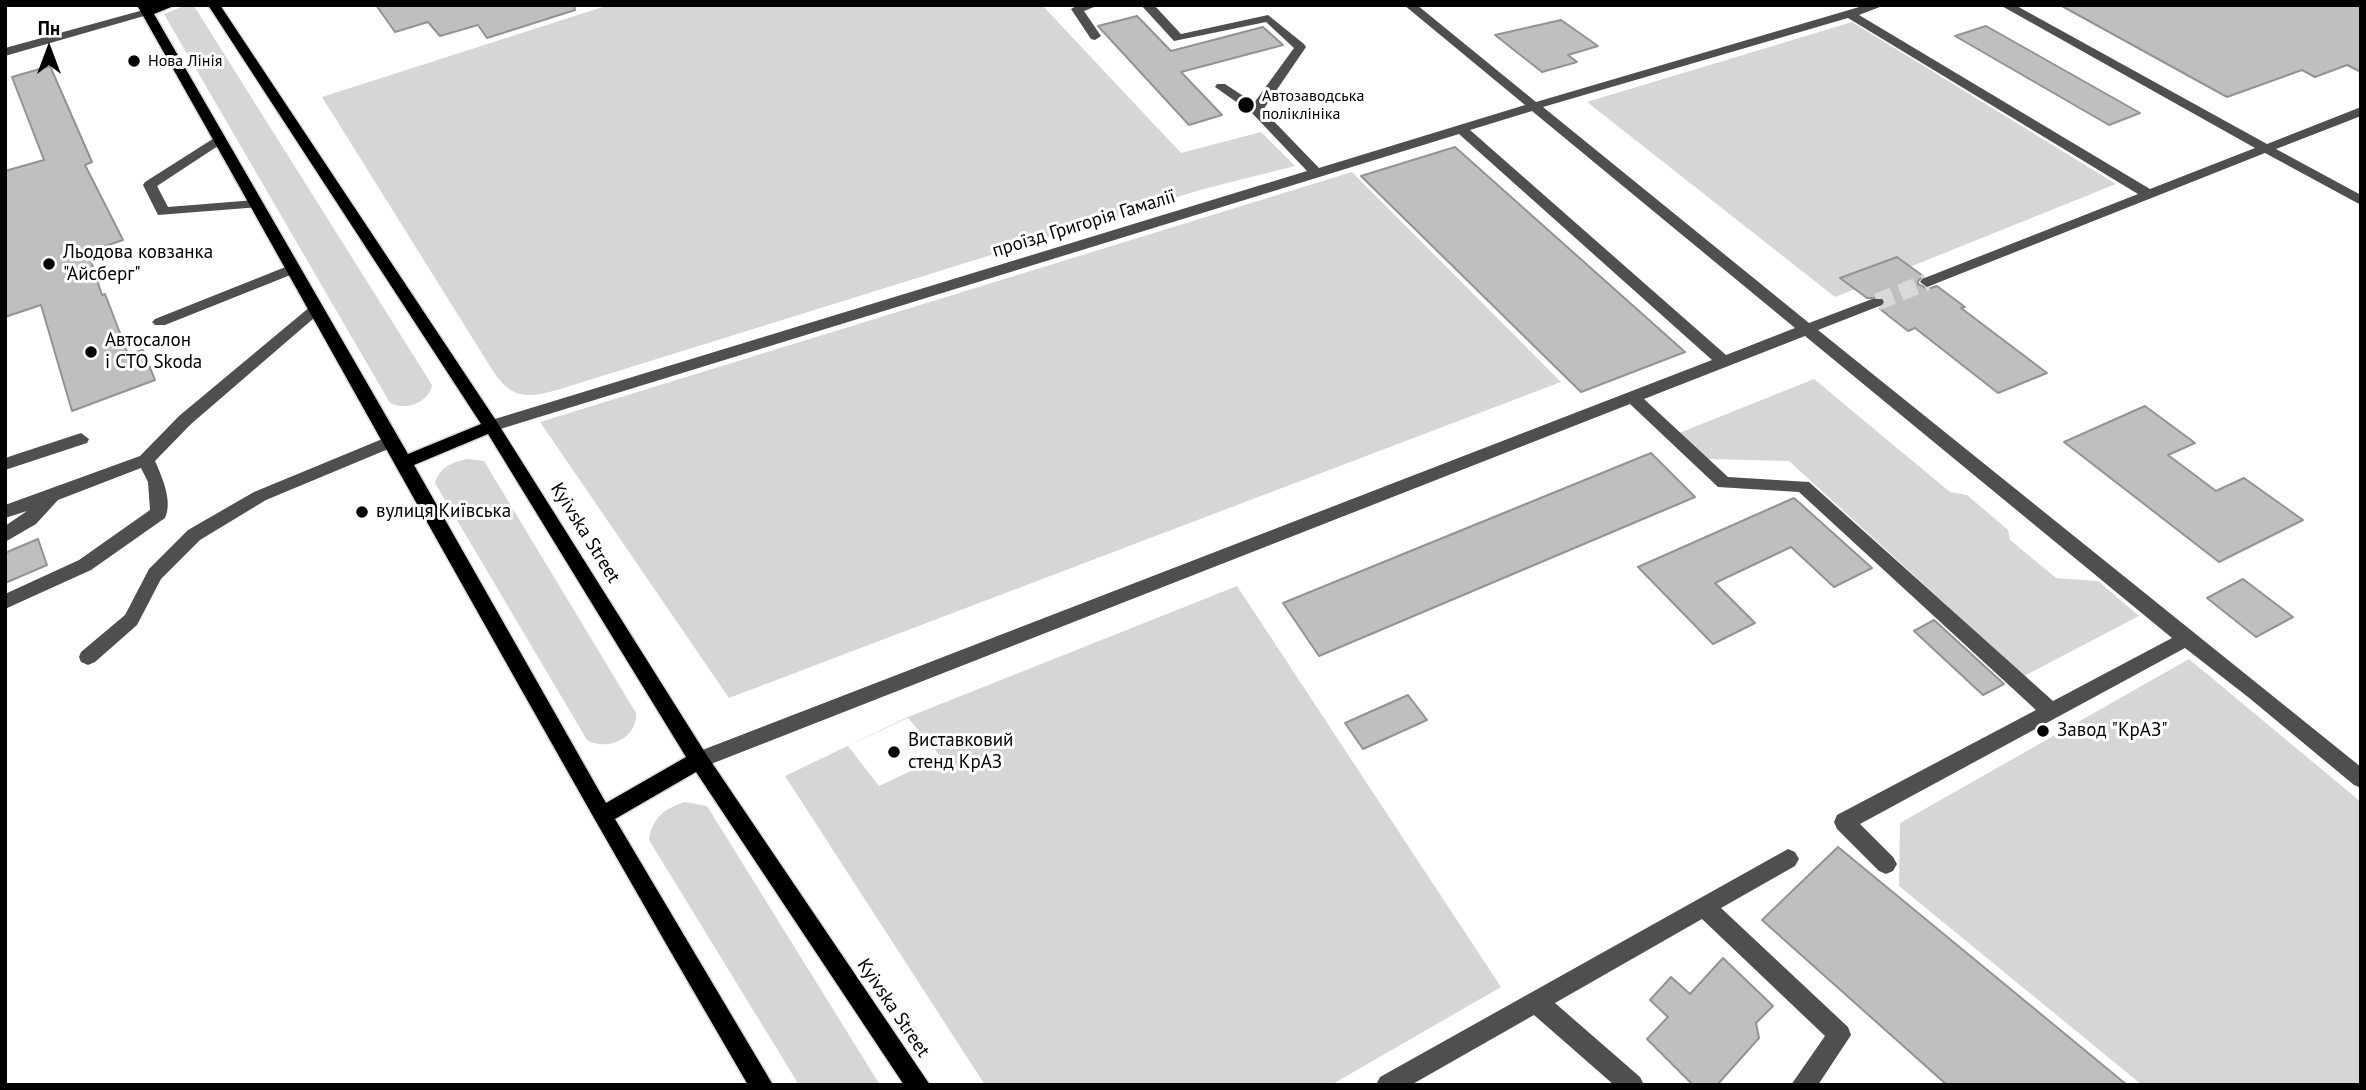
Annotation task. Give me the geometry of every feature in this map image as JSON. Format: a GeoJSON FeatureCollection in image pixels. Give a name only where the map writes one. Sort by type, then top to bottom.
{"type":"FeatureCollection","features":[{"type":"Feature","properties":{"kind":"main road"},"geometry":{"type":"LineString","coordinates":[[170,5],[145,9],[404,462],[602,816],[761,1085]]}},
{"type":"Feature","properties":{"kind":"main road","name":"Kyivska Street"},"geometry":{"type":"LineString","coordinates":[[214,5],[491,426],[699,760],[918,1085]]}},
{"type":"Feature","properties":{"kind":"main road"},"geometry":{"type":"LineString","coordinates":[[404,462],[491,426]]}},
{"type":"Feature","properties":{"kind":"main road"},"geometry":{"type":"LineString","coordinates":[[602,816],[699,760]]}},
{"type":"Feature","properties":{"kind":"street"},"geometry":{"type":"LineString","coordinates":[[1093,5],[1077,9],[1095,36]]}},
{"type":"Feature","properties":{"kind":"street"},"geometry":{"type":"LineString","coordinates":[[1147,5],[1178,38],[1268,18],[1300,47],[1256,110]]}},
{"type":"Feature","properties":{"kind":"street"},"geometry":{"type":"LineString","coordinates":[[1410,5],[2361,779]]}},
{"type":"Feature","properties":{"kind":"street","name":"проїзд Григорія Гамалії"},"geometry":{"type":"LineString","coordinates":[[491,426],[1535,106],[1879,5]]}},
{"type":"Feature","properties":{"kind":"street"},"geometry":{"type":"LineString","coordinates":[[2006,5],[2361,201]]}},
{"type":"Feature","properties":{"kind":"street"},"geometry":{"type":"LineString","coordinates":[[5,52],[145,9]]}},
{"type":"Feature","properties":{"kind":"street"},"geometry":{"type":"LineString","coordinates":[[1850,14],[2148,194]]}},
{"type":"Feature","properties":{"kind":"street"},"geometry":{"type":"LineString","coordinates":[[1221,87],[1256,110],[1316,173]]}},
{"type":"Feature","properties":{"kind":"street"},"geometry":{"type":"LineString","coordinates":[[1927,282],[2361,111]]}},
{"type":"Feature","properties":{"kind":"street"},"geometry":{"type":"LineString","coordinates":[[1461,129],[1724,362]]}},
{"type":"Feature","properties":{"kind":"street"},"geometry":{"type":"LineString","coordinates":[[219,139],[150,185],[163,212],[256,204]]}},
{"type":"Feature","properties":{"kind":"street"},"geometry":{"type":"LineString","coordinates":[[160,322],[293,269]]}},
{"type":"Feature","properties":{"kind":"street"},"geometry":{"type":"LineString","coordinates":[[699,760],[1877,302]]}},
{"type":"Feature","properties":{"kind":"street"},"geometry":{"type":"LineString","coordinates":[[5,512],[146,460],[184,420],[316,309]]}},
{"type":"Feature","properties":{"kind":"street"},"geometry":{"type":"LineString","coordinates":[[1633,398],[1724,483],[1803,486],[2051,711]]}},
{"type":"Feature","properties":{"kind":"street"},"geometry":{"type":"LineString","coordinates":[[5,464],[81,439]]}},
{"type":"Feature","properties":{"kind":"street"},"geometry":{"type":"LineString","coordinates":[[88,657],[131,620],[155,575],[194,535],[260,496],[392,441]]}},
{"type":"Feature","properties":{"kind":"street"},"geometry":{"type":"LineString","coordinates":[[5,454],[49,448]]}},
{"type":"Feature","properties":{"kind":"street"},"geometry":{"type":"LineString","coordinates":[[5,603],[85,565],[159,513],[156,482],[146,460]]}},
{"type":"Feature","properties":{"kind":"street"},"geometry":{"type":"LineString","coordinates":[[5,535],[30,519],[52,496]]}},
{"type":"Feature","properties":{"kind":"street"},"geometry":{"type":"LineString","coordinates":[[1886,864],[1844,822],[2186,639]]}},
{"type":"Feature","properties":{"kind":"street"},"geometry":{"type":"LineString","coordinates":[[1388,1085],[1788,859]]}},
{"type":"Feature","properties":{"kind":"street"},"geometry":{"type":"LineString","coordinates":[[1704,907],[1840,1035],[1803,1085]]}},
{"type":"Feature","properties":{"kind":"street"},"geometry":{"type":"LineString","coordinates":[[1536,1001],[1632,1085]]}},
{"type":"Feature","properties":{"kind":"shaded area"},"geometry":{"type":"Polygon","coordinates":[[[609,5],[1042,5],[1181,153],[1261,132],[1295,166],[1200,190],[558,390],[536,395],[518,393],[501,382],[493,371],[322,97],[609,5]]]}},
{"type":"Feature","properties":{"kind":"shaded area"},"geometry":{"type":"Polygon","coordinates":[[[194,6],[432,385],[426,397],[416,404],[402,406],[390,403],[164,14],[181,7],[194,6]]]}},
{"type":"Feature","properties":{"kind":"shaded area"},"geometry":{"type":"Polygon","coordinates":[[[1852,22],[2116,184],[1835,297],[1587,102],[1852,22]]]}},
{"type":"Feature","properties":{"kind":"shaded area"},"geometry":{"type":"Polygon","coordinates":[[[1352,172],[1561,382],[729,698],[540,422],[1352,172]]]}},
{"type":"Feature","properties":{"kind":"shaded area"},"geometry":{"type":"Polygon","coordinates":[[[1814,379],[1950,492],[1967,495],[2008,530],[2010,540],[2056,578],[2098,581],[2139,616],[2024,676],[1789,461],[1706,459],[1679,433],[1814,379]]]}},
{"type":"Feature","properties":{"kind":"shaded area"},"geometry":{"type":"Polygon","coordinates":[[[467,459],[484,461],[636,713],[632,729],[620,740],[603,744],[587,740],[435,483],[447,466],[467,459]]]}},
{"type":"Feature","properties":{"kind":"shaded area"},"geometry":{"type":"Polygon","coordinates":[[[1237,586],[1501,987],[1331,1085],[985,1085],[785,776],[908,717],[1237,586]],[[908,718],[848,746],[879,786],[941,757],[908,718]]]}},
{"type":"Feature","properties":{"kind":"shaded area"},"geometry":{"type":"Polygon","coordinates":[[[2189,659],[2361,802],[2361,1085],[2142,1085],[1899,886],[1900,823],[2189,659]]]}},
{"type":"Feature","properties":{"kind":"shaded area"},"geometry":{"type":"Polygon","coordinates":[[[685,802],[707,806],[880,1085],[799,1085],[649,840],[656,820],[671,807],[685,802]]]}},
{"type":"Feature","properties":{"kind":"building"},"geometry":{"type":"Polygon","coordinates":[[[376,5],[574,5],[575,10],[487,38],[478,25],[440,36],[428,22],[395,32],[376,5]]]}},
{"type":"Feature","properties":{"kind":"building"},"geometry":{"type":"Polygon","coordinates":[[[2060,5],[2361,5],[2361,72],[2347,65],[2315,77],[2302,70],[2227,97],[2060,5]]]}},
{"type":"Feature","properties":{"kind":"building"},"geometry":{"type":"Polygon","coordinates":[[[1137,16],[1171,51],[1263,27],[1283,45],[1181,72],[1222,115],[1189,125],[1098,26],[1137,16]]]}},
{"type":"Feature","properties":{"kind":"building"},"geometry":{"type":"Polygon","coordinates":[[[1561,20],[1598,46],[1568,55],[1577,62],[1542,72],[1495,35],[1561,20]]]}},
{"type":"Feature","properties":{"kind":"building"},"geometry":{"type":"Polygon","coordinates":[[[1986,26],[2140,113],[2109,125],[1955,36],[1986,26]]]}},
{"type":"Feature","properties":{"kind":"building"},"geometry":{"type":"Polygon","coordinates":[[[50,66],[92,162],[85,165],[123,240],[88,252],[102,295],[105,294],[128,354],[143,350],[155,380],[72,411],[41,305],[5,317],[5,171],[44,160],[12,77],[50,66]]]}},
{"type":"Feature","properties":{"kind":"building"},"geometry":{"type":"Polygon","coordinates":[[[1455,147],[1685,352],[1581,392],[1361,176],[1455,147]]]}},
{"type":"Feature","properties":{"kind":"building"},"geometry":{"type":"Polygon","coordinates":[[[1897,257],[1923,276],[1918,284],[1928,289],[1937,286],[1965,307],[1961,308],[2047,373],[1998,393],[1915,328],[1908,331],[1880,309],[1886,303],[1884,298],[1867,298],[1840,278],[1897,257]]]}},
{"type":"Feature","properties":{"kind":"building"},"geometry":{"type":"Polygon","coordinates":[[[2145,406],[2195,443],[2168,455],[2216,491],[2244,478],[2303,520],[2219,562],[2064,442],[2145,406]]]}},
{"type":"Feature","properties":{"kind":"building"},"geometry":{"type":"Polygon","coordinates":[[[1651,453],[1695,497],[1319,656],[1283,603],[1651,453]]]}},
{"type":"Feature","properties":{"kind":"building"},"geometry":{"type":"Polygon","coordinates":[[[1794,498],[1872,568],[1834,587],[1791,547],[1715,583],[1755,623],[1713,644],[1638,567],[1794,498]]]}},
{"type":"Feature","properties":{"kind":"building"},"geometry":{"type":"Polygon","coordinates":[[[38,539],[47,565],[5,583],[5,553],[38,539]]]}},
{"type":"Feature","properties":{"kind":"building"},"geometry":{"type":"Polygon","coordinates":[[[2243,579],[2293,617],[2256,637],[2207,598],[2243,579]]]}},
{"type":"Feature","properties":{"kind":"building"},"geometry":{"type":"Polygon","coordinates":[[[1934,620],[2004,684],[1983,695],[1914,631],[1934,620]]]}},
{"type":"Feature","properties":{"kind":"building"},"geometry":{"type":"Polygon","coordinates":[[[1408,695],[1427,720],[1363,749],[1345,723],[1408,695]]]}},
{"type":"Feature","properties":{"kind":"building"},"geometry":{"type":"Polygon","coordinates":[[[1838,847],[2127,1085],[1947,1085],[1762,920],[1838,847]]]}},
{"type":"Feature","properties":{"kind":"building"},"geometry":{"type":"Polygon","coordinates":[[[1723,958],[1773,1006],[1756,1023],[1759,1038],[1717,1085],[1693,1085],[1647,1039],[1668,1017],[1650,1000],[1671,977],[1690,994],[1723,958]]]}},
{"type":"Feature","properties":{"kind":"tunnel"},"geometry":{"type":"LineString","coordinates":[[1877,302],[1927,282]]}},
{"type":"Feature","properties":{"kind":"place","name":"Нова Лінія"},"geometry":{"type":"Point","coordinates":[134,61]}},
{"type":"Feature","properties":{"kind":"place","name":"Автозаводська поліклініка"},"geometry":{"type":"Point","coordinates":[1246,105]}},
{"type":"Feature","properties":{"kind":"place","name":"Льодова ковзанка \"Айсберг\""},"geometry":{"type":"Point","coordinates":[49,264]}},
{"type":"Feature","properties":{"kind":"place","name":"Автосалон і СТО Skoda"},"geometry":{"type":"Point","coordinates":[91,352]}},
{"type":"Feature","properties":{"kind":"place","name":"вулиця Київська"},"geometry":{"type":"Point","coordinates":[362,512]}},
{"type":"Feature","properties":{"kind":"place","name":"Завод \"КрАЗ\""},"geometry":{"type":"Point","coordinates":[2043,731]}},
{"type":"Feature","properties":{"kind":"place","name":"Виставковий стенд КрАЗ"},"geometry":{"type":"Point","coordinates":[894,752]}}]}
